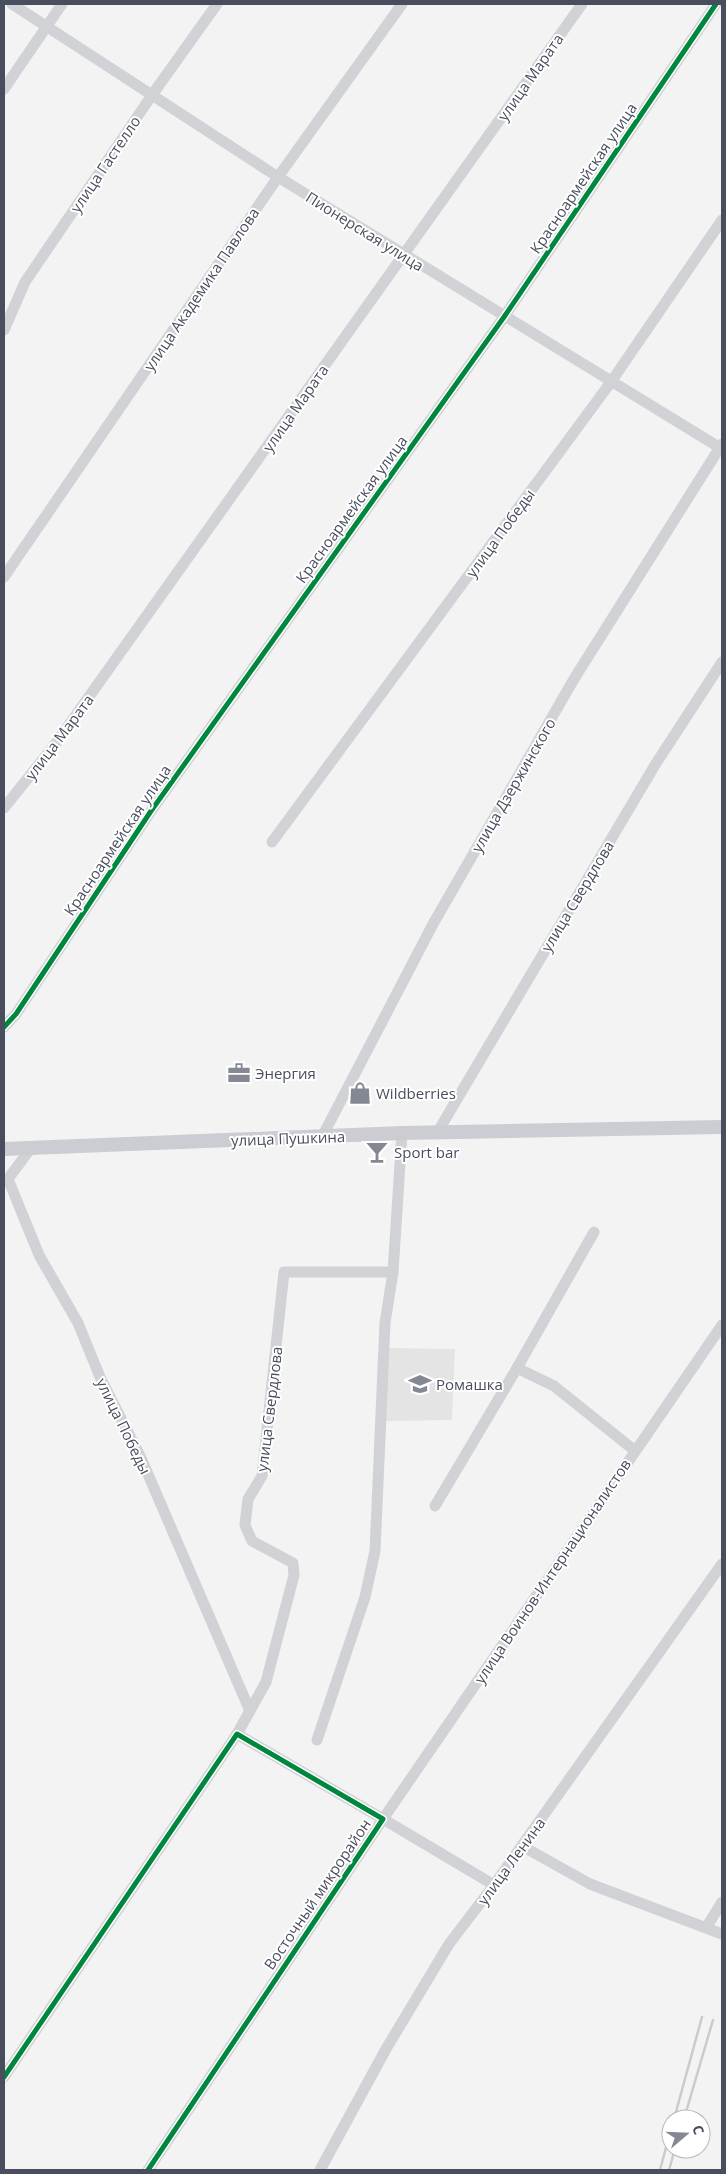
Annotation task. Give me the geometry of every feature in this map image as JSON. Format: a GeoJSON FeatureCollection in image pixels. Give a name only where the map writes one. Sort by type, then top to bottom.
{"type":"FeatureCollection","features":[{"type":"Feature","properties":{"kind":"main road","name":"улица Пушкина"},"geometry":{"type":"LineString","coordinates":[[4,1149],[402,1133],[722,1127]]}},
{"type":"Feature","properties":{"kind":"street","name":"Пионерская улица"},"geometry":{"type":"LineString","coordinates":[[12,4],[278,177],[610,382],[721,447]]}},
{"type":"Feature","properties":{"kind":"street"},"geometry":{"type":"LineString","coordinates":[[4,89],[62,4]]}},
{"type":"Feature","properties":{"kind":"street","name":"улица Гастелло"},"geometry":{"type":"LineString","coordinates":[[4,330],[25,282],[152,95],[217,4]]}},
{"type":"Feature","properties":{"kind":"street","name":"улица Академика Павлова"},"geometry":{"type":"LineString","coordinates":[[4,577],[278,177],[402,4]]}},
{"type":"Feature","properties":{"kind":"street","name":"улица Марата"},"geometry":{"type":"LineString","coordinates":[[4,808],[56,744],[582,4]]}},
{"type":"Feature","properties":{"kind":"street","name":"Красноармейская улица"},"geometry":{"type":"LineString","coordinates":[[4,1027],[16,1014],[151,811],[504,316],[716,4]]}},
{"type":"Feature","properties":{"kind":"street","name":"улица Победы"},"geometry":{"type":"LineString","coordinates":[[272,842],[610,382],[722,220]]}},
{"type":"Feature","properties":{"kind":"street","name":"улица Дзержинского"},"geometry":{"type":"LineString","coordinates":[[322,1137],[433,924],[569,688],[721,447]]}},
{"type":"Feature","properties":{"kind":"street","name":"улица Свердлова"},"geometry":{"type":"LineString","coordinates":[[437,1133],[655,765],[722,662]]}},
{"type":"Feature","properties":{"kind":"street"},"geometry":{"type":"LineString","coordinates":[[317,1740],[364,1597],[375,1551],[385,1323],[393,1272],[402,1133]]}},
{"type":"Feature","properties":{"kind":"street","name":"улица Победы"},"geometry":{"type":"LineString","coordinates":[[31,1148],[6,1177],[39,1255],[78,1323],[100,1377],[141,1458],[250,1710]]}},
{"type":"Feature","properties":{"kind":"street"},"geometry":{"type":"LineString","coordinates":[[435,1506],[517,1368],[594,1232]]}},
{"type":"Feature","properties":{"kind":"street","name":"улица Свердлова"},"geometry":{"type":"LineString","coordinates":[[237,1734],[266,1682],[294,1575],[293,1563],[252,1541],[245,1525],[248,1499],[262,1476],[284,1272],[393,1272]]}},
{"type":"Feature","properties":{"kind":"street","name":"улица Воинов-Интернационалистов"},"geometry":{"type":"LineString","coordinates":[[383,1819],[722,1324]]}},
{"type":"Feature","properties":{"kind":"street"},"geometry":{"type":"LineString","coordinates":[[517,1368],[554,1386],[634,1450]]}},
{"type":"Feature","properties":{"kind":"street","name":"улица Ленина"},"geometry":{"type":"LineString","coordinates":[[320,2170],[386,2049],[449,1944],[494,1885],[722,1564]]}},
{"type":"Feature","properties":{"kind":"street"},"geometry":{"type":"LineString","coordinates":[[4,2077],[237,1734]]}},
{"type":"Feature","properties":{"kind":"street","name":"Восточный микрорайон"},"geometry":{"type":"LineString","coordinates":[[148,2170],[383,1819],[237,1734]]}},
{"type":"Feature","properties":{"kind":"street"},"geometry":{"type":"LineString","coordinates":[[383,1819],[494,1885]]}},
{"type":"Feature","properties":{"kind":"street"},"geometry":{"type":"LineString","coordinates":[[522,1846],[590,1884],[722,1934]]}},
{"type":"Feature","properties":{"kind":"street"},"geometry":{"type":"LineString","coordinates":[[706,1928],[722,1902]]}},
{"type":"Feature","properties":{"kind":"shaded area","name":"Ромашка"},"geometry":{"type":"Polygon","coordinates":[[[388,1348],[455,1349],[452,1420],[386,1421],[388,1348]]]}},
{"type":"Feature","properties":{"kind":"railway"},"geometry":{"type":"LineString","coordinates":[[677,2109],[702,2017]]}},
{"type":"Feature","properties":{"kind":"railway"},"geometry":{"type":"LineString","coordinates":[[687,2109],[713,2020]]}},
{"type":"Feature","properties":{"kind":"railway"},"geometry":{"type":"LineString","coordinates":[[660,2170],[663,2159]]}},
{"type":"Feature","properties":{"kind":"railway"},"geometry":{"type":"LineString","coordinates":[[669,2170],[672,2159]]}},
{"type":"Feature","properties":{"kind":"cycle path"},"geometry":{"type":"LineString","coordinates":[[4,1027],[16,1014],[151,811],[504,317],[716,4]]}},
{"type":"Feature","properties":{"kind":"cycle path"},"geometry":{"type":"LineString","coordinates":[[4,2077],[237,1734],[383,1819],[148,2170]]}},
{"type":"Feature","properties":{"kind":"place","name":"Энергия"},"geometry":{"type":"Point","coordinates":[239,1073]}},
{"type":"Feature","properties":{"kind":"place","name":"Wildberries"},"geometry":{"type":"Point","coordinates":[360,1093]}},
{"type":"Feature","properties":{"kind":"place","name":"Sport bar"},"geometry":{"type":"Point","coordinates":[377,1152]}},
{"type":"Feature","properties":{"kind":"place","name":"Ромашка"},"geometry":{"type":"Point","coordinates":[420,1384]}}]}
